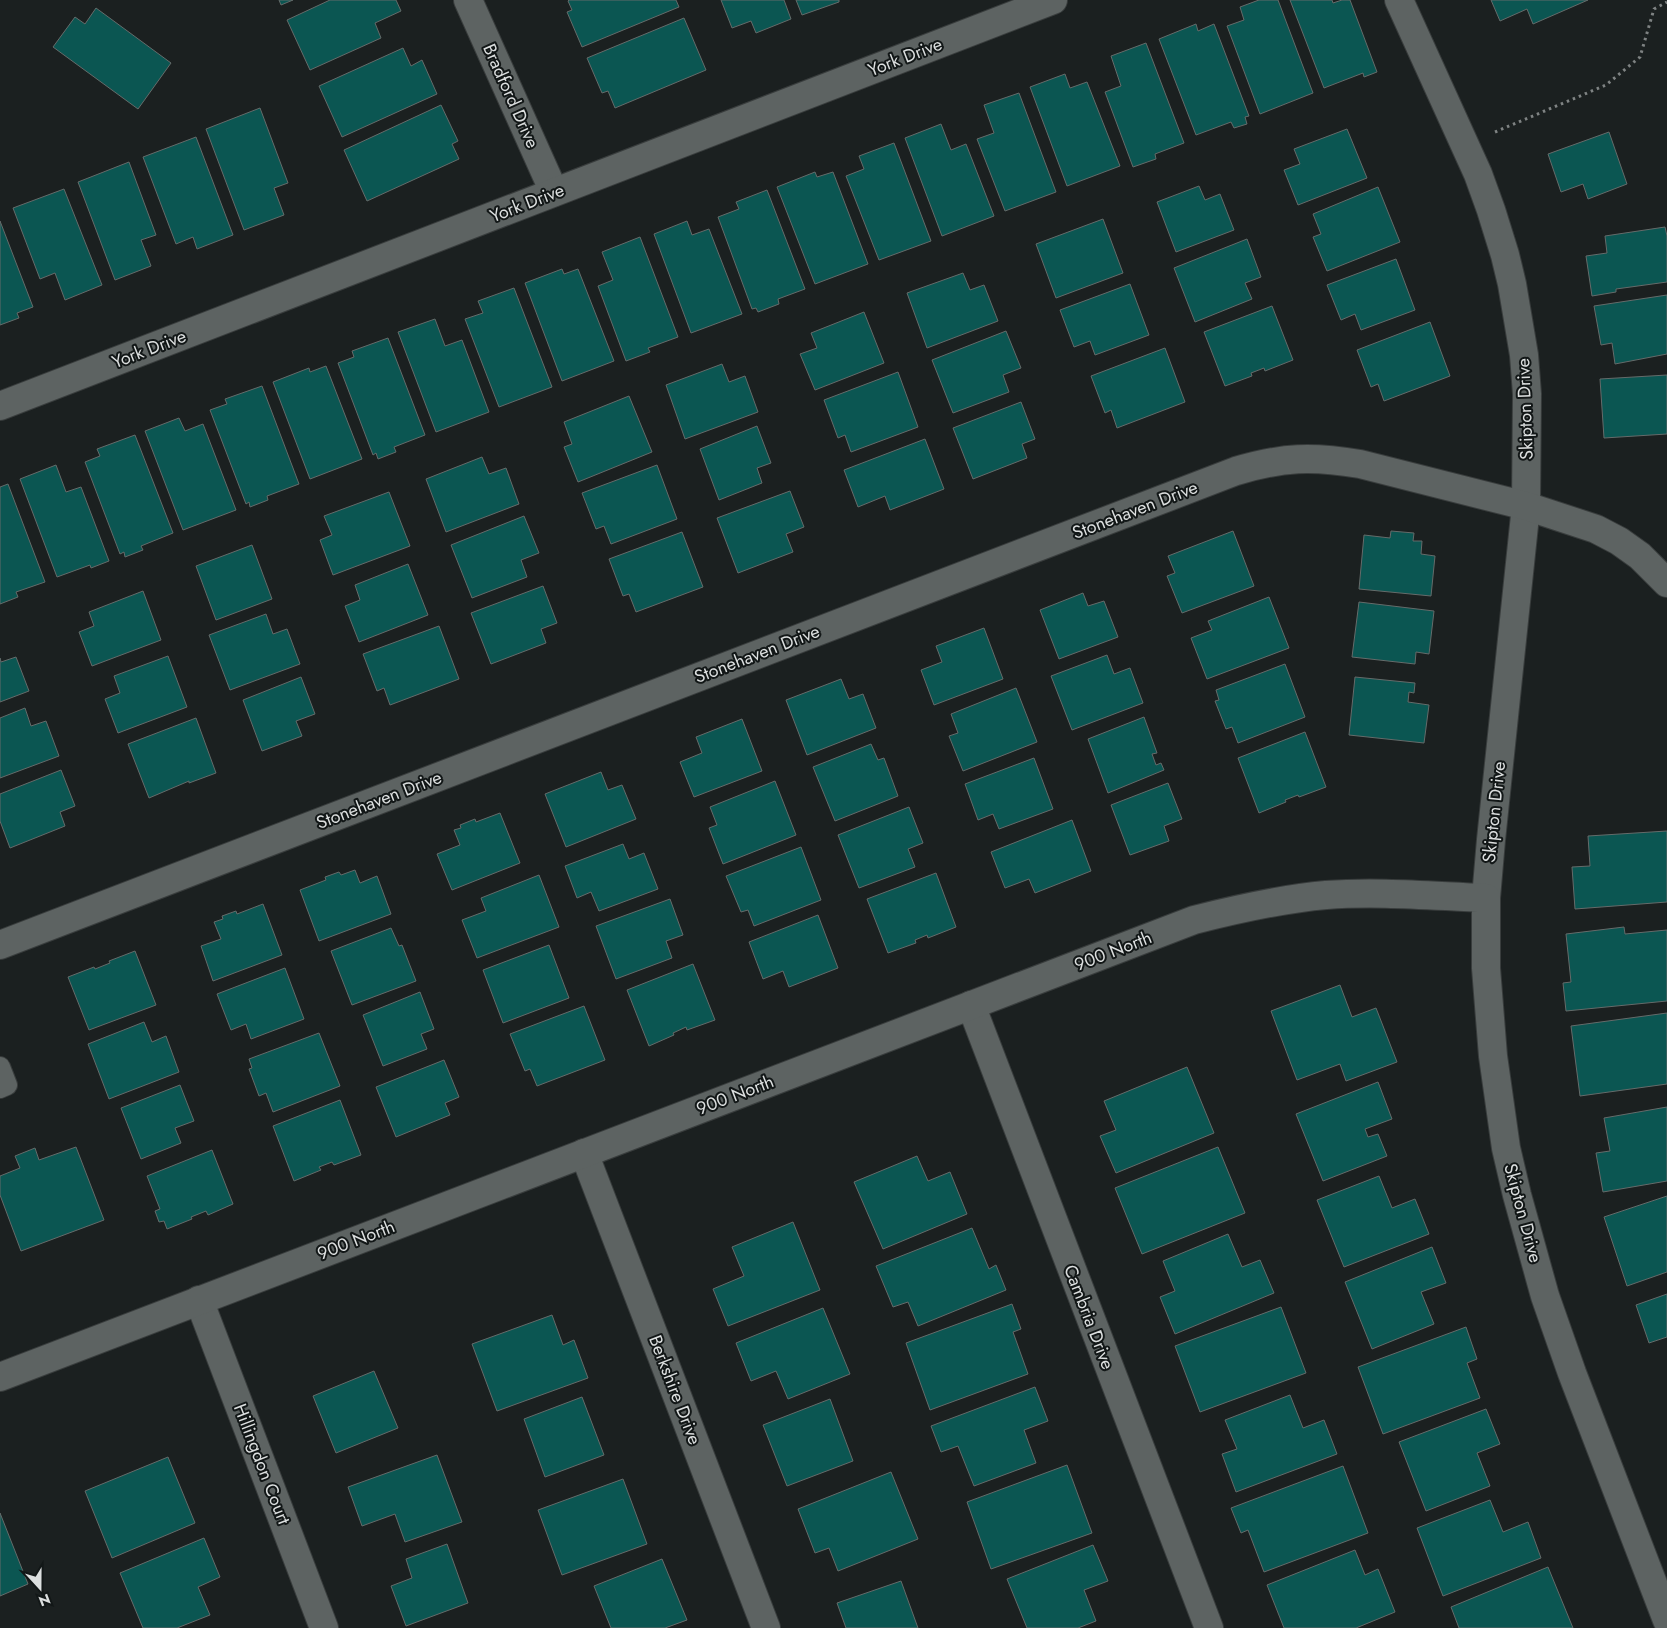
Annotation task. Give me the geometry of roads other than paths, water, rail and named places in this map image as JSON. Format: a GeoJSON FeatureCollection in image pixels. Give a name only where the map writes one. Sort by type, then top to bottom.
{"type":"FeatureCollection","features":[{"type":"Feature","properties":{"kind":"street","name":"Bradford Drive"},"geometry":{"type":"LineString","coordinates":[[468,0],[554,192]]}},
{"type":"Feature","properties":{"kind":"street","name":"York Drive"},"geometry":{"type":"LineString","coordinates":[[0,406],[1053,0]]}},
{"type":"Feature","properties":{"kind":"street","name":"Skipton Drive"},"geometry":{"type":"LineString","coordinates":[[1399,0],[1478,174],[1505,255],[1519,320],[1524,355],[1527,394],[1526,506],[1486,898],[1486,968],[1493,1056],[1506,1148],[1516,1195],[1545,1296],[1667,1620]]}},
{"type":"Feature","properties":{"kind":"street","name":"Stonehaven Drive"},"geometry":{"type":"LineString","coordinates":[[0,945],[1261,463],[1307,457],[1334,459],[1526,506],[1596,529],[1619,541],[1640,556],[1667,583]]}},
{"type":"Feature","properties":{"kind":"street","name":"900 North"},"geometry":{"type":"LineString","coordinates":[[0,1377],[1194,920],[1240,908],[1283,900],[1327,895],[1374,894],[1486,898]]}},
{"type":"Feature","properties":{"kind":"street","name":"Cambria Drive"},"geometry":{"type":"LineString","coordinates":[[971,1005],[1209,1628]]}},
{"type":"Feature","properties":{"kind":"street","name":"Berkshire Drive"},"geometry":{"type":"LineString","coordinates":[[584,1152],[766,1628]]}},
{"type":"Feature","properties":{"kind":"street","name":"Hillingdon Court"},"geometry":{"type":"LineString","coordinates":[[199,1300],[324,1628]]}},
{"type":"Feature","properties":{"kind":"lane"},"geometry":{"type":"LineString","coordinates":[[0,1067],[7,1085],[0,1088]]}}]}
